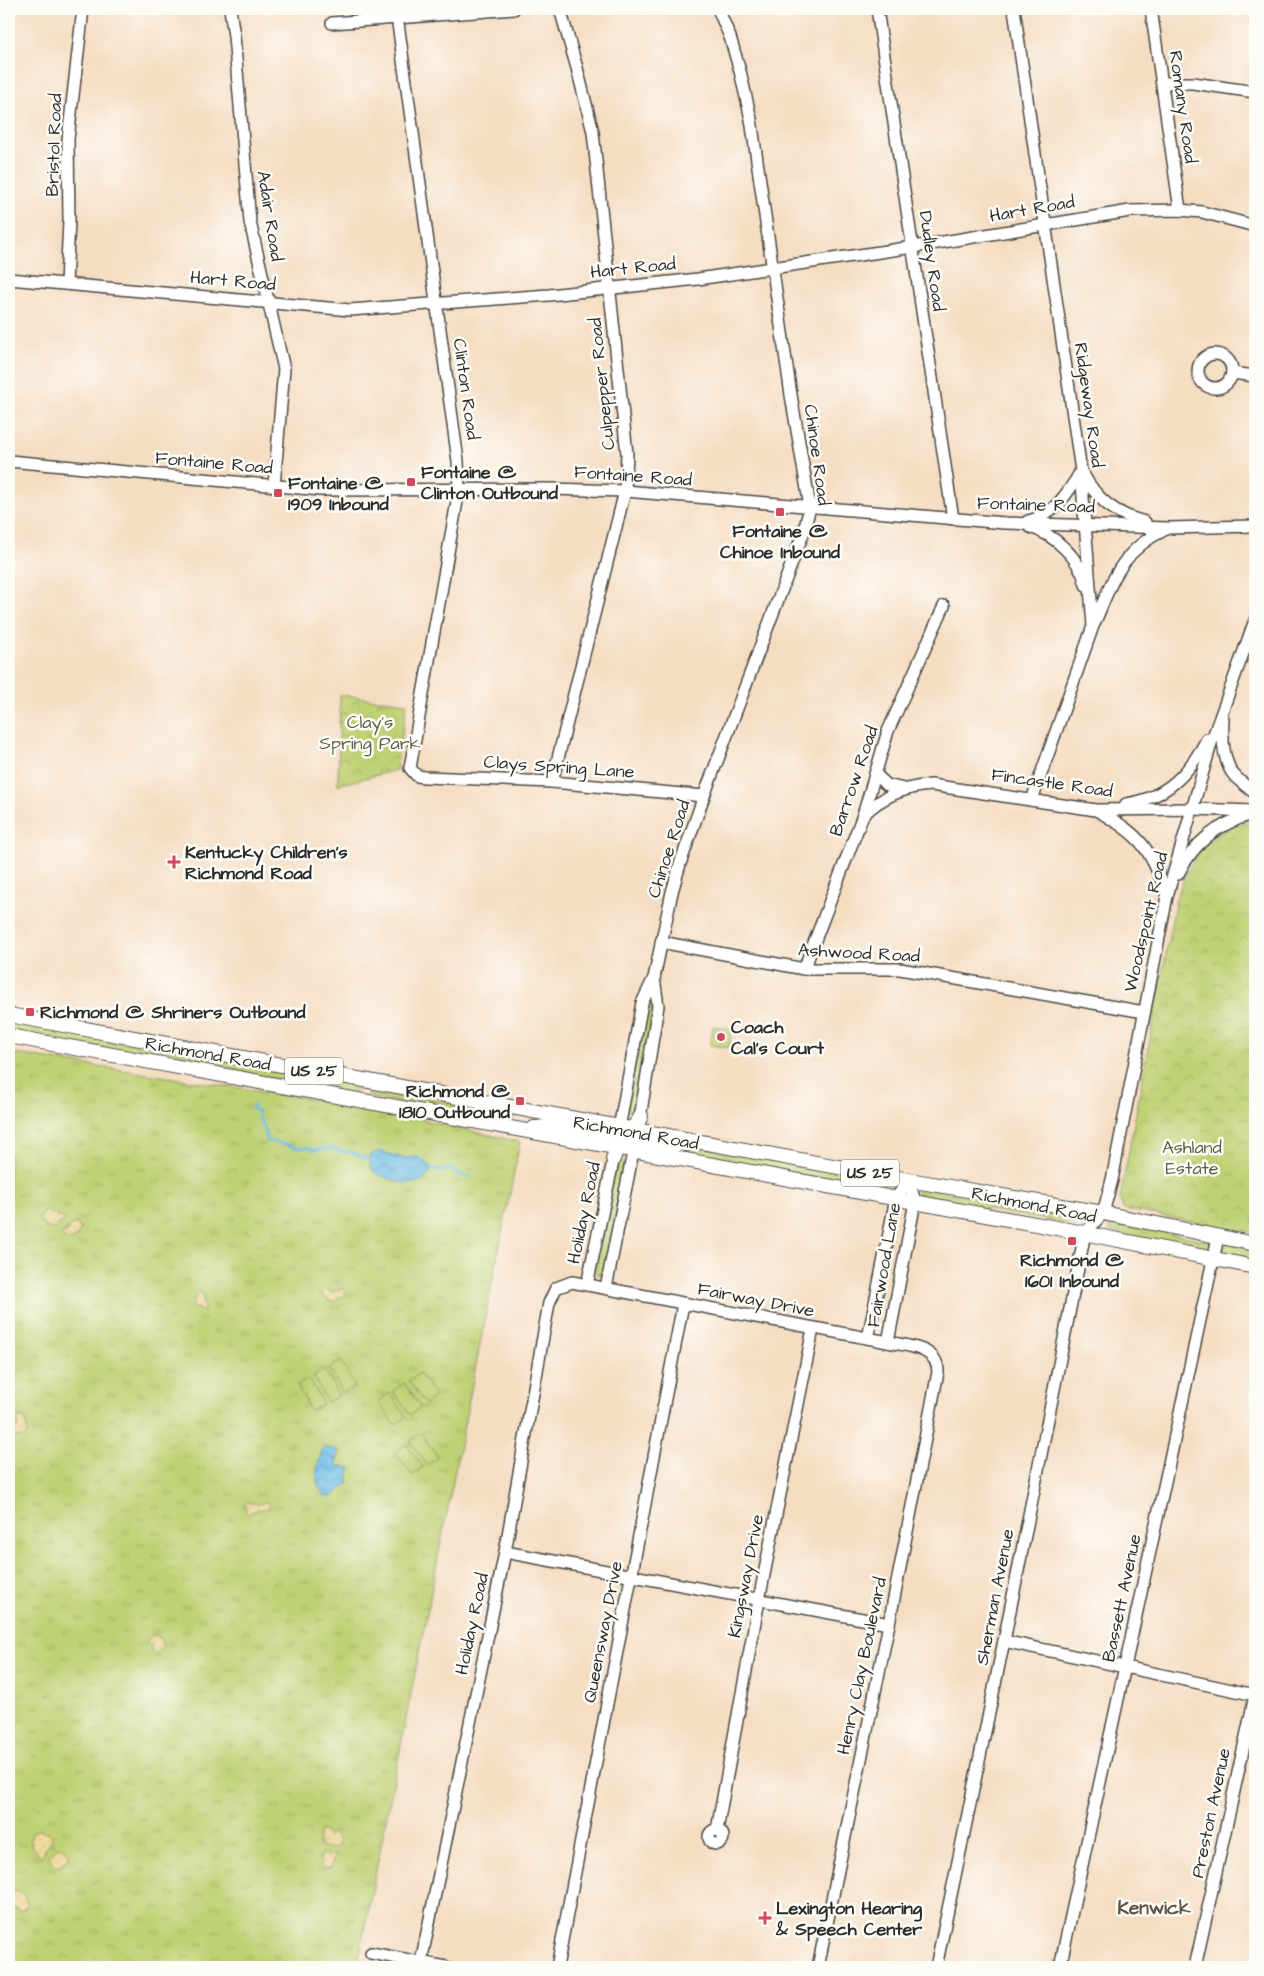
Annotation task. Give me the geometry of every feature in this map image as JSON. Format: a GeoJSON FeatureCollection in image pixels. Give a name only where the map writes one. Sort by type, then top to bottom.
{"type":"FeatureCollection","features":[{"type":"Feature","properties":{"kind":"main road","name":"Richmond Road"},"geometry":{"type":"LineString","coordinates":[[9,1015],[631,1132],[896,1198],[1255,1267]]}},
{"type":"Feature","properties":{"kind":"main road","name":"Richmond Road"},"geometry":{"type":"LineString","coordinates":[[9,1036],[518,1130],[616,1152]]}},
{"type":"Feature","properties":{"kind":"main road"},"geometry":{"type":"LineString","coordinates":[[518,1130],[555,1126],[631,1132],[630,1142],[616,1152]]}},
{"type":"Feature","properties":{"kind":"main road","name":"Richmond Road"},"geometry":{"type":"LineString","coordinates":[[631,1132],[662,1145],[712,1143],[909,1180],[1103,1213],[1255,1244]]}},
{"type":"Feature","properties":{"kind":"street","name":"Bristol Road"},"geometry":{"type":"LineString","coordinates":[[66,284],[69,221],[68,139],[83,9]]}},
{"type":"Feature","properties":{"kind":"street","name":"Adair Road"},"geometry":{"type":"LineString","coordinates":[[230,9],[250,222],[284,370],[274,486]]}},
{"type":"Feature","properties":{"kind":"street"},"geometry":{"type":"LineString","coordinates":[[332,22],[397,12],[514,9]]}},
{"type":"Feature","properties":{"kind":"street","name":"Culpepper Road"},"geometry":{"type":"LineString","coordinates":[[552,782],[625,491],[627,454],[592,132],[578,68],[560,9]]}},
{"type":"Feature","properties":{"kind":"street","name":"Chinoe Road"},"geometry":{"type":"LineString","coordinates":[[631,1132],[642,1003],[654,978],[672,892],[704,796],[804,531],[810,507],[746,93],[730,37],[718,9]]}},
{"type":"Feature","properties":{"kind":"street","name":"Dudley Road"},"geometry":{"type":"LineString","coordinates":[[877,9],[953,519]]}},
{"type":"Feature","properties":{"kind":"street","name":"Ridgeway Road"},"geometry":{"type":"LineString","coordinates":[[1014,9],[1081,470],[1094,626],[1032,800]]}},
{"type":"Feature","properties":{"kind":"street","name":"Romany Road"},"geometry":{"type":"LineString","coordinates":[[1151,9],[1180,210]]}},
{"type":"Feature","properties":{"kind":"street","name":"Clinton Road"},"geometry":{"type":"LineString","coordinates":[[397,12],[458,462],[459,490],[410,768],[413,772]]}},
{"type":"Feature","properties":{"kind":"street"},"geometry":{"type":"LineString","coordinates":[[1162,83],[1193,83],[1255,92]]}},
{"type":"Feature","properties":{"kind":"street","name":"Hart Road"},"geometry":{"type":"LineString","coordinates":[[9,279],[350,310],[549,295],[698,279],[913,247],[1130,210],[1180,210],[1217,215],[1255,226]]}},
{"type":"Feature","properties":{"kind":"street"},"geometry":{"type":"LineString","coordinates":[[1232,373],[1255,376]]}},
{"type":"Feature","properties":{"kind":"street","name":"Fontaine Road"},"geometry":{"type":"LineString","coordinates":[[9,461],[274,486],[345,490],[548,488],[625,491],[1019,523],[1168,528],[1255,526]]}},
{"type":"Feature","properties":{"kind":"street"},"geometry":{"type":"LineString","coordinates":[[1019,523],[1037,519],[1053,508],[1068,492],[1081,470],[1094,491],[1109,507],[1131,519],[1168,528]]}},
{"type":"Feature","properties":{"kind":"street"},"geometry":{"type":"LineString","coordinates":[[1019,523],[1036,528],[1046,534],[1072,557],[1085,579],[1094,626]]}},
{"type":"Feature","properties":{"kind":"street"},"geometry":{"type":"LineString","coordinates":[[1094,626],[1116,572],[1125,559],[1149,538],[1168,528]]}},
{"type":"Feature","properties":{"kind":"street","name":"Barrow Road"},"geometry":{"type":"LineString","coordinates":[[804,969],[863,815],[888,731],[944,606]]}},
{"type":"Feature","properties":{"kind":"street","name":"Woodspoint Road"},"geometry":{"type":"LineString","coordinates":[[1086,1233],[1103,1213],[1114,1171],[1167,896],[1213,737],[1255,620]]}},
{"type":"Feature","properties":{"kind":"street"},"geometry":{"type":"LineString","coordinates":[[1224,709],[1222,729],[1230,769],[1241,782],[1255,793]]}},
{"type":"Feature","properties":{"kind":"street"},"geometry":{"type":"LineString","coordinates":[[1096,810],[1147,800],[1170,787],[1181,778],[1198,755],[1224,709]]}},
{"type":"Feature","properties":{"kind":"street","name":"Clays Spring Lane"},"geometry":{"type":"LineString","coordinates":[[413,772],[417,776],[429,778],[552,782],[704,796]]}},
{"type":"Feature","properties":{"kind":"street"},"geometry":{"type":"LineString","coordinates":[[876,774],[888,784],[904,789]]}},
{"type":"Feature","properties":{"kind":"street","name":"Fincastle Road"},"geometry":{"type":"LineString","coordinates":[[863,815],[892,793],[918,786],[940,785],[1096,810],[1191,809],[1255,812]]}},
{"type":"Feature","properties":{"kind":"street"},"geometry":{"type":"LineString","coordinates":[[1096,810],[1124,826],[1143,843],[1154,862],[1167,896]]}},
{"type":"Feature","properties":{"kind":"street"},"geometry":{"type":"LineString","coordinates":[[1167,896],[1186,859],[1204,838],[1228,822],[1255,812]]}},
{"type":"Feature","properties":{"kind":"street","name":"Ashwood Road"},"geometry":{"type":"LineString","coordinates":[[661,942],[804,969],[900,970],[1144,1012]]}},
{"type":"Feature","properties":{"kind":"street","name":"Chinoe Road"},"geometry":{"type":"LineString","coordinates":[[631,1132],[658,1006],[654,978]]}},
{"type":"Feature","properties":{"kind":"street","name":"Holiday Road"},"geometry":{"type":"LineString","coordinates":[[606,1288],[631,1132]]}},
{"type":"Feature","properties":{"kind":"street","name":"Holiday Road"},"geometry":{"type":"LineString","coordinates":[[587,1285],[616,1152]]}},
{"type":"Feature","properties":{"kind":"street","name":"Fairwood Lane"},"geometry":{"type":"LineString","coordinates":[[868,1338],[896,1198],[909,1180]]}},
{"type":"Feature","properties":{"kind":"street","name":"Fairwood Lane"},"geometry":{"type":"LineString","coordinates":[[888,1342],[915,1202],[909,1180]]}},
{"type":"Feature","properties":{"kind":"street","name":"Sherman Avenue"},"geometry":{"type":"LineString","coordinates":[[936,1967],[1086,1233]]}},
{"type":"Feature","properties":{"kind":"street","name":"Bassett Avenue"},"geometry":{"type":"LineString","coordinates":[[1060,1967],[1218,1237]]}},
{"type":"Feature","properties":{"kind":"street","name":"Fairway Drive"},"geometry":{"type":"LineString","coordinates":[[556,1289],[563,1284],[572,1282],[888,1342],[920,1349],[931,1354],[936,1361],[938,1372]]}},
{"type":"Feature","properties":{"kind":"street","name":"Holiday Road"},"geometry":{"type":"LineString","coordinates":[[420,1965],[504,1552],[549,1303],[556,1289]]}},
{"type":"Feature","properties":{"kind":"street","name":"Queensway Drive"},"geometry":{"type":"LineString","coordinates":[[557,1967],[683,1304]]}},
{"type":"Feature","properties":{"kind":"street","name":"Kingsway Drive"},"geometry":{"type":"LineString","coordinates":[[717,1830],[759,1600],[813,1329]]}},
{"type":"Feature","properties":{"kind":"street","name":"Henry Clay Boulevard"},"geometry":{"type":"LineString","coordinates":[[818,1967],[889,1624],[938,1372]]}},
{"type":"Feature","properties":{"kind":"street"},"geometry":{"type":"LineString","coordinates":[[504,1552],[631,1574],[889,1624]]}},
{"type":"Feature","properties":{"kind":"street"},"geometry":{"type":"LineString","coordinates":[[1004,1641],[1255,1695]]}},
{"type":"Feature","properties":{"kind":"street","name":"Preston Avenue"},"geometry":{"type":"LineString","coordinates":[[1195,1967],[1255,1695]]}},
{"type":"Feature","properties":{"kind":"street"},"geometry":{"type":"LineString","coordinates":[[370,1953],[420,1965],[446,1967]]}},
{"type":"Feature","properties":{"kind":"green space","name":"Clay's Spring Park"},"geometry":{"type":"Polygon","coordinates":[[[340,695],[407,703],[396,770],[338,785],[340,695]]]}},
{"type":"Feature","properties":{"kind":"green space","name":"Ashland Estate"},"geometry":{"type":"Polygon","coordinates":[[[1255,819],[1255,1233],[1123,1209],[1120,1199],[1176,899],[1192,862],[1205,846],[1212,839],[1232,827],[1255,819]]]}},
{"type":"Feature","properties":{"kind":"green space"},"geometry":{"type":"Polygon","coordinates":[[[646,1008],[653,1010],[637,1111],[635,1113],[627,1111],[646,1008]]]}},
{"type":"Feature","properties":{"kind":"green space"},"geometry":{"type":"Polygon","coordinates":[[[9,1020],[358,1085],[359,1089],[354,1093],[9,1031],[9,1020]]]}},
{"type":"Feature","properties":{"kind":"green space","name":"Coach Cal's Court"},"geometry":{"type":"Polygon","coordinates":[[[713,1026],[732,1029],[729,1048],[710,1045],[713,1026]]]}},
{"type":"Feature","properties":{"kind":"green space"},"geometry":{"type":"Polygon","coordinates":[[[9,1053],[371,1108],[520,1142],[357,1967],[9,1967],[9,1053]]]}},
{"type":"Feature","properties":{"kind":"green space"},"geometry":{"type":"Polygon","coordinates":[[[371,1087],[515,1115],[515,1118],[511,1122],[369,1097],[367,1090],[371,1087]]]}},
{"type":"Feature","properties":{"kind":"green space"},"geometry":{"type":"Polygon","coordinates":[[[639,1146],[719,1149],[897,1181],[899,1186],[893,1192],[639,1146]]]}},
{"type":"Feature","properties":{"kind":"green space"},"geometry":{"type":"Polygon","coordinates":[[[616,1161],[623,1161],[625,1164],[603,1275],[596,1274],[595,1269],[616,1161]]]}},
{"type":"Feature","properties":{"kind":"green space"},"geometry":{"type":"Polygon","coordinates":[[[916,1187],[1084,1215],[1087,1221],[1085,1225],[1081,1226],[920,1197],[915,1190],[916,1187]]]}},
{"type":"Feature","properties":{"kind":"green space"},"geometry":{"type":"Polygon","coordinates":[[[1110,1221],[1212,1242],[1211,1247],[1204,1249],[1111,1232],[1108,1226],[1110,1221]]]}},
{"type":"Feature","properties":{"kind":"green space"},"geometry":{"type":"Polygon","coordinates":[[[1228,1243],[1255,1249],[1255,1261],[1225,1254],[1223,1252],[1224,1246],[1228,1243]]]}},
{"type":"Feature","properties":{"kind":"green space"},"geometry":{"type":"Polygon","coordinates":[[[341,1361],[355,1387],[343,1393],[329,1368],[341,1361]]]}},
{"type":"Feature","properties":{"kind":"green space"},"geometry":{"type":"Polygon","coordinates":[[[325,1370],[339,1396],[327,1402],[313,1376],[325,1370]]]}},
{"type":"Feature","properties":{"kind":"green space"},"geometry":{"type":"Polygon","coordinates":[[[419,1373],[436,1396],[425,1404],[408,1381],[419,1373]]]}},
{"type":"Feature","properties":{"kind":"green space"},"geometry":{"type":"Polygon","coordinates":[[[309,1378],[323,1404],[311,1411],[297,1385],[309,1378]]]}},
{"type":"Feature","properties":{"kind":"green space"},"geometry":{"type":"Polygon","coordinates":[[[404,1383],[421,1407],[410,1415],[393,1391],[404,1383]]]}},
{"type":"Feature","properties":{"kind":"green space"},"geometry":{"type":"Polygon","coordinates":[[[390,1393],[406,1417],[395,1425],[378,1401],[390,1393]]]}},
{"type":"Feature","properties":{"kind":"green space"},"geometry":{"type":"Polygon","coordinates":[[[421,1433],[438,1457],[427,1465],[410,1441],[421,1433]]]}},
{"type":"Feature","properties":{"kind":"green space"},"geometry":{"type":"Polygon","coordinates":[[[406,1444],[423,1467],[412,1475],[395,1452],[406,1444]]]}},
{"type":"Feature","properties":{"kind":"sand"},"geometry":{"type":"Polygon","coordinates":[[[47,1211],[64,1219],[63,1223],[57,1224],[55,1229],[46,1228],[39,1220],[43,1213],[47,1211]]]}},
{"type":"Feature","properties":{"kind":"sand"},"geometry":{"type":"Polygon","coordinates":[[[77,1223],[81,1229],[75,1239],[67,1240],[61,1235],[67,1232],[68,1228],[77,1223]]]}},
{"type":"Feature","properties":{"kind":"sand"},"geometry":{"type":"Polygon","coordinates":[[[343,1288],[346,1291],[345,1296],[339,1297],[335,1301],[327,1300],[322,1293],[325,1290],[332,1292],[343,1288]]]}},
{"type":"Feature","properties":{"kind":"sand"},"geometry":{"type":"Polygon","coordinates":[[[199,1292],[203,1294],[204,1312],[192,1307],[195,1296],[199,1292]]]}},
{"type":"Feature","properties":{"kind":"sand"},"geometry":{"type":"Polygon","coordinates":[[[21,1417],[26,1420],[27,1432],[27,1435],[22,1438],[14,1436],[12,1433],[18,1426],[18,1419],[21,1417]]]}},
{"type":"Feature","properties":{"kind":"sand"},"geometry":{"type":"Polygon","coordinates":[[[247,1502],[258,1504],[267,1502],[270,1508],[248,1514],[245,1504],[247,1502]]]}},
{"type":"Feature","properties":{"kind":"sand"},"geometry":{"type":"Polygon","coordinates":[[[152,1635],[158,1636],[162,1642],[162,1649],[155,1653],[151,1650],[152,1646],[147,1644],[152,1635]]]}},
{"type":"Feature","properties":{"kind":"sand"},"geometry":{"type":"Polygon","coordinates":[[[37,1830],[44,1831],[53,1836],[40,1856],[31,1844],[32,1834],[37,1830]]]}},
{"type":"Feature","properties":{"kind":"sand"},"geometry":{"type":"Polygon","coordinates":[[[320,1832],[325,1832],[327,1836],[331,1833],[336,1836],[338,1845],[331,1848],[321,1848],[318,1838],[320,1832]]]}},
{"type":"Feature","properties":{"kind":"sand"},"geometry":{"type":"Polygon","coordinates":[[[58,1846],[65,1848],[69,1855],[68,1859],[64,1861],[65,1863],[57,1867],[49,1857],[58,1846]]]}},
{"type":"Feature","properties":{"kind":"sand"},"geometry":{"type":"Polygon","coordinates":[[[324,1854],[326,1856],[335,1855],[331,1868],[322,1868],[319,1857],[324,1854]]]}},
{"type":"Feature","properties":{"kind":"sand"},"geometry":{"type":"Polygon","coordinates":[[[14,1891],[22,1894],[26,1901],[27,1907],[20,1911],[9,1905],[14,1891]]]}},
{"type":"Feature","properties":{"kind":"water"},"geometry":{"type":"Polygon","coordinates":[[[379,1151],[403,1158],[418,1157],[432,1168],[424,1179],[419,1182],[407,1183],[393,1180],[376,1173],[372,1169],[370,1163],[371,1155],[379,1151]]]}},
{"type":"Feature","properties":{"kind":"water"},"geometry":{"type":"Polygon","coordinates":[[[323,1447],[339,1450],[336,1465],[350,1468],[348,1484],[332,1497],[325,1496],[320,1490],[316,1478],[323,1447]]]}},
{"type":"Feature","properties":{"kind":"waterway"},"geometry":{"type":"LineString","coordinates":[[254,1105],[252,1109],[258,1111],[258,1118],[264,1127],[267,1141],[298,1148],[309,1147],[313,1150],[332,1148],[341,1152],[351,1152],[370,1160]]}},
{"type":"Feature","properties":{"kind":"waterway"},"geometry":{"type":"LineString","coordinates":[[432,1168],[442,1171],[451,1169],[456,1173],[471,1177]]}},
{"type":"Feature","properties":{"kind":"place","name":"Fontaine @ Clinton Outbound"},"geometry":{"type":"Point","coordinates":[411,482]}},
{"type":"Feature","properties":{"kind":"place","name":"Fontaine @ 1909 Inbound"},"geometry":{"type":"Point","coordinates":[278,493]}},
{"type":"Feature","properties":{"kind":"place","name":"Fontaine @ Chinoe Inbound"},"geometry":{"type":"Point","coordinates":[780,512]}},
{"type":"Feature","properties":{"kind":"place","name":"Kentucky Children's Richmond Road"},"geometry":{"type":"Point","coordinates":[174,862]}},
{"type":"Feature","properties":{"kind":"place","name":"Richmond @ Shriners Outbound"},"geometry":{"type":"Point","coordinates":[30,1012]}},
{"type":"Feature","properties":{"kind":"place","name":"Coach Cal's Court"},"geometry":{"type":"Point","coordinates":[721,1037]}},
{"type":"Feature","properties":{"kind":"place","name":"Richmond @ 1810 Outbound"},"geometry":{"type":"Point","coordinates":[520,1101]}},
{"type":"Feature","properties":{"kind":"place","name":"Richmond @ 1601 Inbound"},"geometry":{"type":"Point","coordinates":[1072,1241]}},
{"type":"Feature","properties":{"kind":"place","name":"Lexington Hearing & Speech Center"},"geometry":{"type":"Point","coordinates":[765,1918]}},
{"type":"Feature","properties":{"kind":"district","name":"Kenwick"},"geometry":{"type":"Point","coordinates":[1154,1908]}}]}
